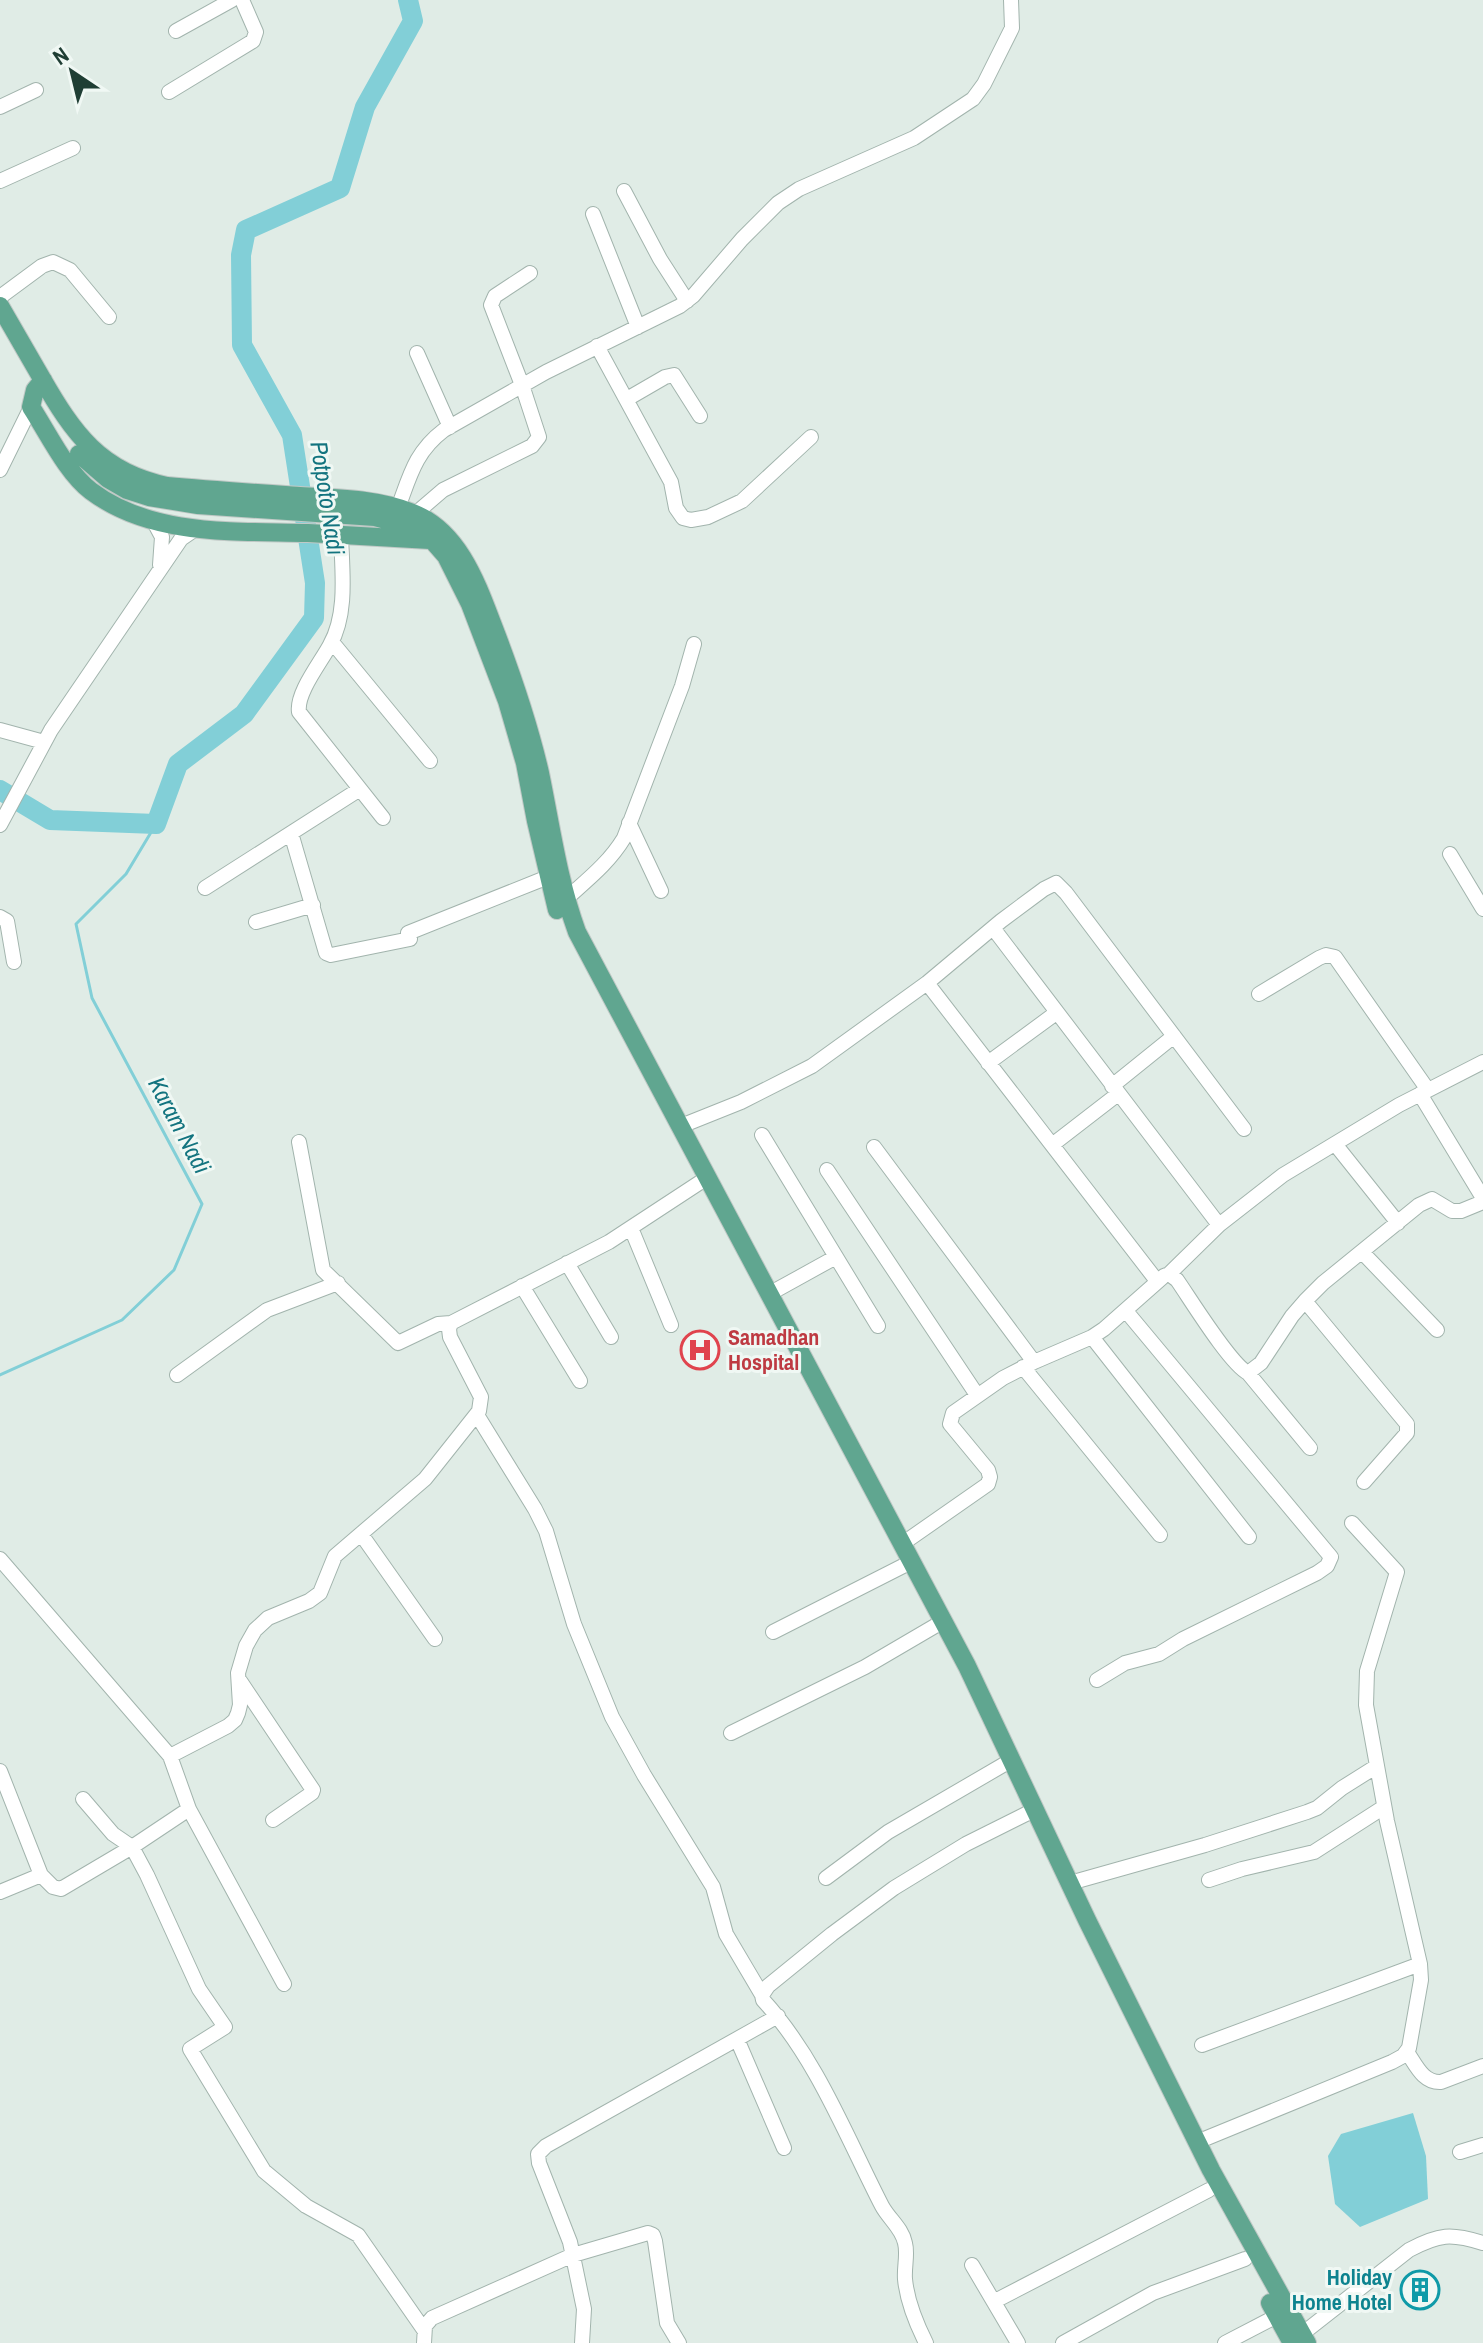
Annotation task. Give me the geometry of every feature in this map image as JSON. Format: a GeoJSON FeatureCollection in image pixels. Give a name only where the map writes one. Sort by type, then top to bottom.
{"type":"FeatureCollection","features":[{"type":"Feature","properties":{"kind":"main road"},"geometry":{"type":"LineString","coordinates":[[0,306],[72,472],[89,490],[126,513],[154,522],[205,529],[432,540]]}},
{"type":"Feature","properties":{"kind":"main road"},"geometry":{"type":"LineString","coordinates":[[0,330],[36,392],[101,458],[130,475],[199,497],[406,511],[438,528],[483,600],[520,700],[540,773],[566,899],[577,932],[967,1666],[994,1732],[1003,1765],[1068,1905],[1209,2190],[1277,2316],[1300,2340]]}},
{"type":"Feature","properties":{"kind":"main road"},"geometry":{"type":"LineString","coordinates":[[336,507],[396,521],[452,553],[507,701],[525,763],[557,912],[573,947],[994,1732],[1197,2142],[1300,2340]]}},
{"type":"Feature","properties":{"kind":"street"},"geometry":{"type":"LineString","coordinates":[[176,31],[232,0]]}},
{"type":"Feature","properties":{"kind":"street"},"geometry":{"type":"LineString","coordinates":[[169,92],[253,41],[256,32],[242,0]]}},
{"type":"Feature","properties":{"kind":"street"},"geometry":{"type":"LineString","coordinates":[[406,511],[414,463],[430,440],[522,385],[687,301],[778,203],[799,189],[914,138],[973,99],[984,84],[1012,28],[1011,0]]}},
{"type":"Feature","properties":{"kind":"street"},"geometry":{"type":"LineString","coordinates":[[0,107],[36,90]]}},
{"type":"Feature","properties":{"kind":"street"},"geometry":{"type":"LineString","coordinates":[[0,181],[73,148]]}},
{"type":"Feature","properties":{"kind":"street"},"geometry":{"type":"LineString","coordinates":[[624,191],[660,259],[687,301]]}},
{"type":"Feature","properties":{"kind":"street"},"geometry":{"type":"LineString","coordinates":[[593,214],[638,327]]}},
{"type":"Feature","properties":{"kind":"street"},"geometry":{"type":"LineString","coordinates":[[0,297],[42,266],[53,262],[70,270],[109,317]]}},
{"type":"Feature","properties":{"kind":"street"},"geometry":{"type":"LineString","coordinates":[[406,511],[536,442],[539,437],[491,305],[495,296],[530,273]]}},
{"type":"Feature","properties":{"kind":"street"},"geometry":{"type":"LineString","coordinates":[[597,346],[671,482],[679,514],[691,520],[708,517],[742,501],[811,437]]}},
{"type":"Feature","properties":{"kind":"street"},"geometry":{"type":"LineString","coordinates":[[417,353],[450,427]]}},
{"type":"Feature","properties":{"kind":"street"},"geometry":{"type":"LineString","coordinates":[[627,399],[674,375],[700,416]]}},
{"type":"Feature","properties":{"kind":"street"},"geometry":{"type":"LineString","coordinates":[[0,470],[36,392]]}},
{"type":"Feature","properties":{"kind":"street"},"geometry":{"type":"LineString","coordinates":[[154,522],[162,537],[160,569]]}},
{"type":"Feature","properties":{"kind":"street"},"geometry":{"type":"LineString","coordinates":[[3,821],[44,742],[160,569],[181,539],[205,529]]}},
{"type":"Feature","properties":{"kind":"street"},"geometry":{"type":"LineString","coordinates":[[338,534],[342,589],[340,623],[297,708],[383,818]]}},
{"type":"Feature","properties":{"kind":"street"},"geometry":{"type":"LineString","coordinates":[[332,642],[430,761]]}},
{"type":"Feature","properties":{"kind":"street"},"geometry":{"type":"LineString","coordinates":[[566,899],[616,851],[682,686],[694,644]]}},
{"type":"Feature","properties":{"kind":"street"},"geometry":{"type":"LineString","coordinates":[[0,730],[44,742]]}},
{"type":"Feature","properties":{"kind":"street"},"geometry":{"type":"LineString","coordinates":[[205,888],[360,789]]}},
{"type":"Feature","properties":{"kind":"street"},"geometry":{"type":"LineString","coordinates":[[629,823],[661,891]]}},
{"type":"Feature","properties":{"kind":"street"},"geometry":{"type":"LineString","coordinates":[[291,833],[328,955],[409,936],[548,877]]}},
{"type":"Feature","properties":{"kind":"street"},"geometry":{"type":"LineString","coordinates":[[1450,854],[1483,909]]}},
{"type":"Feature","properties":{"kind":"street"},"geometry":{"type":"LineString","coordinates":[[681,1126],[796,1076],[927,983],[993,928],[1056,883],[1244,1129]]}},
{"type":"Feature","properties":{"kind":"street"},"geometry":{"type":"LineString","coordinates":[[256,922],[313,905]]}},
{"type":"Feature","properties":{"kind":"street"},"geometry":{"type":"LineString","coordinates":[[0,917],[7,921],[14,962]]}},
{"type":"Feature","properties":{"kind":"street"},"geometry":{"type":"LineString","coordinates":[[993,928],[1219,1225]]}},
{"type":"Feature","properties":{"kind":"street"},"geometry":{"type":"LineString","coordinates":[[1248,1373],[1261,1363],[1292,1316],[1323,1283],[1419,1205],[1432,1199],[1452,1211],[1461,1211],[1483,1200],[1424,1092],[1335,957],[1326,955],[1319,958],[1259,994]]}},
{"type":"Feature","properties":{"kind":"street"},"geometry":{"type":"LineString","coordinates":[[927,983],[1052,1145],[1163,1278],[1177,1280],[1230,1356],[1248,1373],[1310,1448]]}},
{"type":"Feature","properties":{"kind":"street"},"geometry":{"type":"LineString","coordinates":[[988,1063],[1056,1013]]}},
{"type":"Feature","properties":{"kind":"street"},"geometry":{"type":"LineString","coordinates":[[1052,1145],[1174,1036]]}},
{"type":"Feature","properties":{"kind":"street"},"geometry":{"type":"LineString","coordinates":[[902,1544],[988,1484],[988,1470],[950,1424],[953,1413],[1028,1364],[1092,1337],[1126,1311],[1219,1225],[1283,1175],[1424,1092],[1483,1062]]}},
{"type":"Feature","properties":{"kind":"street"},"geometry":{"type":"LineString","coordinates":[[762,1135],[878,1326]]}},
{"type":"Feature","properties":{"kind":"street"},"geometry":{"type":"LineString","coordinates":[[299,1142],[322,1266],[398,1343],[438,1324],[451,1323],[567,1263],[631,1228],[699,1183]]}},
{"type":"Feature","properties":{"kind":"street"},"geometry":{"type":"LineString","coordinates":[[1335,1144],[1398,1223]]}},
{"type":"Feature","properties":{"kind":"street"},"geometry":{"type":"LineString","coordinates":[[874,1147],[1028,1364],[1160,1535]]}},
{"type":"Feature","properties":{"kind":"street"},"geometry":{"type":"LineString","coordinates":[[827,1170],[977,1395]]}},
{"type":"Feature","properties":{"kind":"street"},"geometry":{"type":"LineString","coordinates":[[631,1228],[671,1325]]}},
{"type":"Feature","properties":{"kind":"street"},"geometry":{"type":"LineString","coordinates":[[1362,1252],[1437,1330]]}},
{"type":"Feature","properties":{"kind":"street"},"geometry":{"type":"LineString","coordinates":[[769,1294],[836,1257]]}},
{"type":"Feature","properties":{"kind":"street"},"geometry":{"type":"LineString","coordinates":[[567,1263],[611,1337]]}},
{"type":"Feature","properties":{"kind":"street"},"geometry":{"type":"LineString","coordinates":[[177,1375],[267,1310],[338,1283]]}},
{"type":"Feature","properties":{"kind":"street"},"geometry":{"type":"LineString","coordinates":[[522,1286],[580,1381]]}},
{"type":"Feature","properties":{"kind":"street"},"geometry":{"type":"LineString","coordinates":[[1305,1301],[1407,1424],[1407,1433],[1364,1482]]}},
{"type":"Feature","properties":{"kind":"street"},"geometry":{"type":"LineString","coordinates":[[1097,1680],[1125,1663],[1159,1654],[1317,1573],[1327,1566],[1331,1557],[1126,1311]]}},
{"type":"Feature","properties":{"kind":"street"},"geometry":{"type":"LineString","coordinates":[[170,1756],[235,1720],[240,1705],[237,1677],[246,1646],[255,1630],[268,1618],[309,1601],[320,1593],[331,1561],[425,1479],[477,1415],[481,1397],[450,1337],[451,1323]]}},
{"type":"Feature","properties":{"kind":"street"},"geometry":{"type":"LineString","coordinates":[[1092,1337],[1249,1537]]}},
{"type":"Feature","properties":{"kind":"street"},"geometry":{"type":"LineString","coordinates":[[477,1415],[546,1531],[574,1624],[622,1737],[713,1887],[726,1934],[763,2000],[778,2016],[811,2065],[883,2208],[903,2237],[906,2244],[907,2292],[926,2343]]}},
{"type":"Feature","properties":{"kind":"street"},"geometry":{"type":"LineString","coordinates":[[1197,2142],[1392,2062],[1407,2052],[1414,2025],[1421,1980],[1420,1964],[1384,1807],[1366,1705],[1367,1671],[1397,1572],[1352,1523]]}},
{"type":"Feature","properties":{"kind":"street"},"geometry":{"type":"LineString","coordinates":[[361,1534],[435,1639]]}},
{"type":"Feature","properties":{"kind":"street"},"geometry":{"type":"LineString","coordinates":[[0,1559],[170,1756],[189,1809],[284,1984]]}},
{"type":"Feature","properties":{"kind":"street"},"geometry":{"type":"LineString","coordinates":[[773,1632],[903,1566]]}},
{"type":"Feature","properties":{"kind":"street"},"geometry":{"type":"LineString","coordinates":[[731,1733],[865,1667],[935,1626]]}},
{"type":"Feature","properties":{"kind":"street"},"geometry":{"type":"LineString","coordinates":[[237,1677],[313,1790],[273,1820]]}},
{"type":"Feature","properties":{"kind":"street"},"geometry":{"type":"LineString","coordinates":[[826,1878],[888,1832],[1003,1765]]}},
{"type":"Feature","properties":{"kind":"street"},"geometry":{"type":"LineString","coordinates":[[1070,1883],[1307,1812],[1377,1766]]}},
{"type":"Feature","properties":{"kind":"street"},"geometry":{"type":"LineString","coordinates":[[0,1771],[41,1875],[53,1887],[61,1889],[189,1809]]}},
{"type":"Feature","properties":{"kind":"street"},"geometry":{"type":"LineString","coordinates":[[83,1799],[113,1834],[132,1847],[199,1989],[224,2025],[223,2029],[190,2049],[264,2171],[306,2206],[358,2235],[424,2336]]}},
{"type":"Feature","properties":{"kind":"street"},"geometry":{"type":"LineString","coordinates":[[1209,1880],[1314,1852],[1384,1807]]}},
{"type":"Feature","properties":{"kind":"street"},"geometry":{"type":"LineString","coordinates":[[762,1995],[768,1986],[869,1905],[966,1844],[1026,1814]]}},
{"type":"Feature","properties":{"kind":"street"},"geometry":{"type":"LineString","coordinates":[[0,1892],[41,1875]]}},
{"type":"Feature","properties":{"kind":"street"},"geometry":{"type":"LineString","coordinates":[[1202,2045],[1420,1964]]}},
{"type":"Feature","properties":{"kind":"street"},"geometry":{"type":"LineString","coordinates":[[582,2343],[584,2309],[570,2242],[538,2154],[546,2146],[778,2016]]}},
{"type":"Feature","properties":{"kind":"street"},"geometry":{"type":"LineString","coordinates":[[737,2039],[784,2148]]}},
{"type":"Feature","properties":{"kind":"street"},"geometry":{"type":"LineString","coordinates":[[1407,2052],[1425,2079],[1433,2083],[1483,2066]]}},
{"type":"Feature","properties":{"kind":"street"},"geometry":{"type":"LineString","coordinates":[[1460,2152],[1483,2145]]}},
{"type":"Feature","properties":{"kind":"street"},"geometry":{"type":"LineString","coordinates":[[995,2301],[1209,2190]]}},
{"type":"Feature","properties":{"kind":"street"},"geometry":{"type":"LineString","coordinates":[[424,2336],[426,2323],[432,2318],[573,2255],[644,2234],[653,2235],[655,2241],[667,2323],[679,2343]]}},
{"type":"Feature","properties":{"kind":"street"},"geometry":{"type":"LineString","coordinates":[[1300,2340],[1409,2250],[1423,2242],[1450,2235],[1483,2243]]}},
{"type":"Feature","properties":{"kind":"street"},"geometry":{"type":"LineString","coordinates":[[1063,2343],[1080,2339],[1153,2293],[1245,2259]]}},
{"type":"Feature","properties":{"kind":"street"},"geometry":{"type":"LineString","coordinates":[[972,2265],[1018,2343]]}},
{"type":"Feature","properties":{"kind":"street"},"geometry":{"type":"LineString","coordinates":[[1225,2343],[1277,2316]]}},
{"type":"Feature","properties":{"kind":"water"},"geometry":{"type":"Polygon","coordinates":[[[1413,2113],[1426,2156],[1428,2199],[1360,2227],[1335,2204],[1328,2156],[1341,2134],[1413,2113]]]}},
{"type":"Feature","properties":{"kind":"waterway","name":"Potpoto Nadi"},"geometry":{"type":"LineString","coordinates":[[0,790],[50,820],[156,824],[178,764],[244,714],[314,618],[315,583],[292,435],[242,345],[241,255],[246,230],[340,188],[365,107],[413,21],[408,0]]}},
{"type":"Feature","properties":{"kind":"waterway","name":"Karam Nadi"},"geometry":{"type":"LineString","coordinates":[[0,1375],[122,1320],[174,1270],[202,1204],[92,998],[76,924],[126,874],[156,824]]}},
{"type":"Feature","properties":{"kind":"place","name":"Samadhan Hospital"},"geometry":{"type":"Point","coordinates":[700,1350]}},
{"type":"Feature","properties":{"kind":"place","name":"Holiday Home Hotel"},"geometry":{"type":"Point","coordinates":[1420,2290]}}]}
